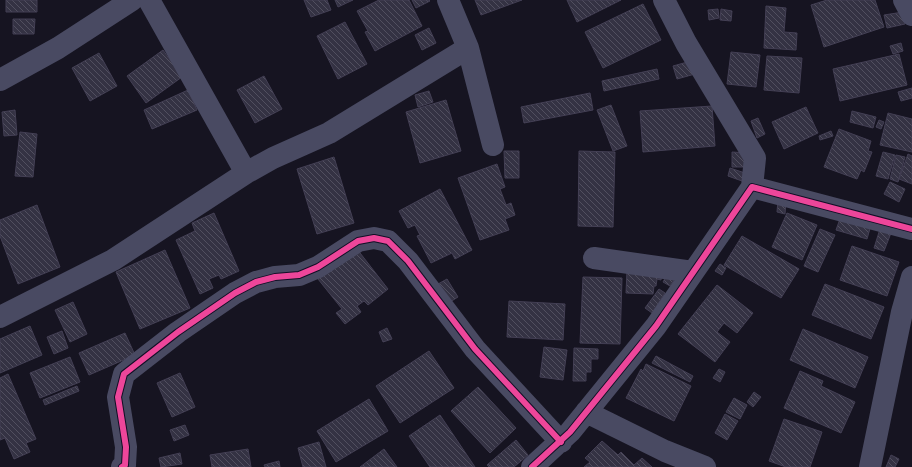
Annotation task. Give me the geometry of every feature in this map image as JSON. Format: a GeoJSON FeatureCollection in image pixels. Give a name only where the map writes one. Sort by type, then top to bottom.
{"type":"FeatureCollection","features":[{"type":"Feature","properties":{"kind":"street"},"geometry":{"type":"LineString","coordinates":[[0,80],[58,48],[132,0]]}},
{"type":"Feature","properties":{"kind":"street"},"geometry":{"type":"LineString","coordinates":[[149,0],[246,173]]}},
{"type":"Feature","properties":{"kind":"street"},"geometry":{"type":"LineString","coordinates":[[448,0],[468,48],[493,145]]}},
{"type":"Feature","properties":{"kind":"street"},"geometry":{"type":"LineString","coordinates":[[532,467],[561,442],[656,326],[752,187],[755,158],[686,43],[664,0]]}},
{"type":"Feature","properties":{"kind":"street"},"geometry":{"type":"LineString","coordinates":[[904,0],[912,15]]}},
{"type":"Feature","properties":{"kind":"street"},"geometry":{"type":"LineString","coordinates":[[0,317],[114,260],[246,173],[273,158],[329,133],[468,48]]}},
{"type":"Feature","properties":{"kind":"street"},"geometry":{"type":"LineString","coordinates":[[752,187],[912,229]]}},
{"type":"Feature","properties":{"kind":"street"},"geometry":{"type":"LineString","coordinates":[[122,467],[125,465],[126,447],[118,397],[124,374],[178,332],[235,292],[262,280],[274,277],[299,275],[318,267],[358,241],[374,238],[388,240],[408,261],[475,348],[561,442]]}},
{"type":"Feature","properties":{"kind":"street"},"geometry":{"type":"LineString","coordinates":[[594,258],[693,272]]}},
{"type":"Feature","properties":{"kind":"street"},"geometry":{"type":"LineString","coordinates":[[870,467],[902,312],[912,277]]}},
{"type":"Feature","properties":{"kind":"street"},"geometry":{"type":"LineString","coordinates":[[586,412],[705,467]]}},
{"type":"Feature","properties":{"kind":"building"},"geometry":{"type":"Polygon","coordinates":[[[6,0],[37,0],[37,12],[6,12],[6,0]]]}},
{"type":"Feature","properties":{"kind":"building"},"geometry":{"type":"Polygon","coordinates":[[[304,0],[327,0],[331,10],[311,17],[304,0]]]}},
{"type":"Feature","properties":{"kind":"building"},"geometry":{"type":"Polygon","coordinates":[[[335,0],[353,0],[338,7],[335,0]]]}},
{"type":"Feature","properties":{"kind":"building"},"geometry":{"type":"Polygon","coordinates":[[[379,0],[409,0],[422,26],[375,51],[365,32],[368,31],[357,11],[379,0]]]}},
{"type":"Feature","properties":{"kind":"building"},"geometry":{"type":"Polygon","coordinates":[[[412,0],[429,0],[430,1],[416,8],[412,0]]]}},
{"type":"Feature","properties":{"kind":"building"},"geometry":{"type":"Polygon","coordinates":[[[475,0],[522,0],[481,15],[475,0]]]}},
{"type":"Feature","properties":{"kind":"building"},"geometry":{"type":"Polygon","coordinates":[[[567,0],[621,0],[577,22],[567,0]]]}},
{"type":"Feature","properties":{"kind":"building"},"geometry":{"type":"Polygon","coordinates":[[[827,0],[875,0],[884,27],[824,47],[811,5],[827,0]]]}},
{"type":"Feature","properties":{"kind":"building"},"geometry":{"type":"Polygon","coordinates":[[[643,4],[661,40],[603,68],[585,32],[643,4]]]}},
{"type":"Feature","properties":{"kind":"building"},"geometry":{"type":"Polygon","coordinates":[[[766,6],[786,8],[784,32],[797,33],[796,50],[764,48],[766,6]]]}},
{"type":"Feature","properties":{"kind":"building"},"geometry":{"type":"Polygon","coordinates":[[[718,9],[719,18],[709,20],[708,10],[718,9]]]}},
{"type":"Feature","properties":{"kind":"building"},"geometry":{"type":"Polygon","coordinates":[[[721,9],[732,11],[731,21],[720,20],[721,9]]]}},
{"type":"Feature","properties":{"kind":"building"},"geometry":{"type":"Polygon","coordinates":[[[903,12],[905,24],[887,28],[884,15],[903,12]]]}},
{"type":"Feature","properties":{"kind":"building"},"geometry":{"type":"Polygon","coordinates":[[[13,19],[35,19],[34,34],[13,34],[13,19]]]}},
{"type":"Feature","properties":{"kind":"building"},"geometry":{"type":"Polygon","coordinates":[[[345,22],[367,64],[338,79],[317,36],[345,22]]]}},
{"type":"Feature","properties":{"kind":"building"},"geometry":{"type":"Polygon","coordinates":[[[429,28],[436,43],[422,50],[415,35],[429,28]]]}},
{"type":"Feature","properties":{"kind":"building"},"geometry":{"type":"Polygon","coordinates":[[[901,43],[903,51],[893,54],[890,46],[901,43]]]}},
{"type":"Feature","properties":{"kind":"building"},"geometry":{"type":"Polygon","coordinates":[[[163,50],[182,77],[146,103],[127,76],[163,50]]]}},
{"type":"Feature","properties":{"kind":"building"},"geometry":{"type":"Polygon","coordinates":[[[731,52],[760,55],[756,87],[727,84],[731,52]]]}},
{"type":"Feature","properties":{"kind":"building"},"geometry":{"type":"Polygon","coordinates":[[[99,53],[117,86],[90,101],[72,68],[99,53]]]}},
{"type":"Feature","properties":{"kind":"building"},"geometry":{"type":"Polygon","coordinates":[[[899,54],[907,85],[840,101],[833,69],[899,54]]]}},
{"type":"Feature","properties":{"kind":"building"},"geometry":{"type":"Polygon","coordinates":[[[767,56],[802,58],[799,93],[764,90],[767,56]]]}},
{"type":"Feature","properties":{"kind":"building"},"geometry":{"type":"Polygon","coordinates":[[[691,61],[695,74],[677,79],[673,66],[691,61]]]}},
{"type":"Feature","properties":{"kind":"building"},"geometry":{"type":"Polygon","coordinates":[[[657,69],[659,79],[604,91],[602,81],[657,69]]]}},
{"type":"Feature","properties":{"kind":"building"},"geometry":{"type":"Polygon","coordinates":[[[264,76],[282,109],[255,123],[237,90],[264,76]]]}},
{"type":"Feature","properties":{"kind":"building"},"geometry":{"type":"Polygon","coordinates":[[[912,88],[912,98],[901,101],[898,92],[912,88]]]}},
{"type":"Feature","properties":{"kind":"building"},"geometry":{"type":"Polygon","coordinates":[[[188,90],[197,110],[152,129],[144,110],[188,90]]]}},
{"type":"Feature","properties":{"kind":"building"},"geometry":{"type":"Polygon","coordinates":[[[429,91],[433,102],[418,107],[415,95],[429,91]]]}},
{"type":"Feature","properties":{"kind":"building"},"geometry":{"type":"Polygon","coordinates":[[[590,93],[593,110],[524,123],[521,107],[590,93]]]}},
{"type":"Feature","properties":{"kind":"building"},"geometry":{"type":"Polygon","coordinates":[[[446,100],[461,151],[420,163],[406,112],[446,100]]]}},
{"type":"Feature","properties":{"kind":"building"},"geometry":{"type":"Polygon","coordinates":[[[611,105],[627,146],[613,151],[597,110],[611,105]]]}},
{"type":"Feature","properties":{"kind":"building"},"geometry":{"type":"Polygon","coordinates":[[[712,106],[715,146],[643,152],[640,111],[712,106]]]}},
{"type":"Feature","properties":{"kind":"building"},"geometry":{"type":"Polygon","coordinates":[[[806,107],[818,133],[784,149],[772,122],[806,107]]]}},
{"type":"Feature","properties":{"kind":"building"},"geometry":{"type":"Polygon","coordinates":[[[15,110],[17,135],[4,136],[2,112],[15,110]]]}},
{"type":"Feature","properties":{"kind":"building"},"geometry":{"type":"Polygon","coordinates":[[[852,111],[876,117],[873,128],[850,122],[852,111]]]}},
{"type":"Feature","properties":{"kind":"building"},"geometry":{"type":"Polygon","coordinates":[[[888,113],[912,119],[912,152],[880,145],[888,113]]]}},
{"type":"Feature","properties":{"kind":"building"},"geometry":{"type":"Polygon","coordinates":[[[758,118],[765,134],[757,138],[751,121],[758,118]]]}},
{"type":"Feature","properties":{"kind":"building"},"geometry":{"type":"Polygon","coordinates":[[[879,120],[884,122],[881,129],[876,127],[879,120]]]}},
{"type":"Feature","properties":{"kind":"building"},"geometry":{"type":"Polygon","coordinates":[[[839,129],[871,141],[868,151],[872,152],[864,172],[861,170],[857,179],[824,167],[839,129]]]}},
{"type":"Feature","properties":{"kind":"building"},"geometry":{"type":"Polygon","coordinates":[[[831,131],[833,136],[820,140],[819,136],[831,131]]]}},
{"type":"Feature","properties":{"kind":"building"},"geometry":{"type":"Polygon","coordinates":[[[20,132],[37,134],[33,177],[15,176],[20,132]]]}},
{"type":"Feature","properties":{"kind":"building"},"geometry":{"type":"Polygon","coordinates":[[[504,151],[519,151],[519,178],[505,178],[504,151]]]}},
{"type":"Feature","properties":{"kind":"building"},"geometry":{"type":"Polygon","coordinates":[[[579,151],[615,152],[613,227],[578,226],[579,151]]]}},
{"type":"Feature","properties":{"kind":"building"},"geometry":{"type":"Polygon","coordinates":[[[732,152],[748,153],[748,167],[732,167],[732,152]]]}},
{"type":"Feature","properties":{"kind":"building"},"geometry":{"type":"Polygon","coordinates":[[[883,152],[895,155],[888,179],[876,176],[883,152]]]}},
{"type":"Feature","properties":{"kind":"building"},"geometry":{"type":"Polygon","coordinates":[[[908,154],[912,156],[912,184],[899,179],[908,154]]]}},
{"type":"Feature","properties":{"kind":"building"},"geometry":{"type":"Polygon","coordinates":[[[896,155],[905,157],[898,182],[890,179],[896,155]]]}},
{"type":"Feature","properties":{"kind":"building"},"geometry":{"type":"Polygon","coordinates":[[[334,157],[354,223],[317,234],[297,169],[334,157]]]}},
{"type":"Feature","properties":{"kind":"building"},"geometry":{"type":"Polygon","coordinates":[[[497,164],[505,187],[500,189],[506,205],[511,203],[515,215],[505,219],[509,230],[480,240],[458,178],[497,164]]]}},
{"type":"Feature","properties":{"kind":"building"},"geometry":{"type":"Polygon","coordinates":[[[730,168],[745,173],[742,181],[728,176],[730,168]]]}},
{"type":"Feature","properties":{"kind":"building"},"geometry":{"type":"Polygon","coordinates":[[[890,182],[905,189],[899,202],[884,194],[890,182]]]}},
{"type":"Feature","properties":{"kind":"building"},"geometry":{"type":"Polygon","coordinates":[[[440,189],[472,250],[455,259],[452,253],[431,263],[417,236],[420,235],[415,225],[408,228],[399,211],[440,189]]]}},
{"type":"Feature","properties":{"kind":"building"},"geometry":{"type":"Polygon","coordinates":[[[778,200],[786,201],[785,214],[777,212],[778,200]]]}},
{"type":"Feature","properties":{"kind":"building"},"geometry":{"type":"Polygon","coordinates":[[[37,205],[60,267],[18,284],[0,236],[0,220],[37,205]]]}},
{"type":"Feature","properties":{"kind":"building"},"geometry":{"type":"Polygon","coordinates":[[[214,213],[239,271],[221,279],[219,275],[209,279],[213,288],[200,294],[176,240],[195,231],[192,223],[214,213]]]}},
{"type":"Feature","properties":{"kind":"building"},"geometry":{"type":"Polygon","coordinates":[[[787,213],[817,225],[802,260],[772,247],[787,213]]]}},
{"type":"Feature","properties":{"kind":"building"},"geometry":{"type":"Polygon","coordinates":[[[841,216],[871,225],[867,239],[836,230],[841,216]]]}},
{"type":"Feature","properties":{"kind":"building"},"geometry":{"type":"Polygon","coordinates":[[[820,229],[835,235],[818,272],[804,266],[820,229]]]}},
{"type":"Feature","properties":{"kind":"building"},"geometry":{"type":"Polygon","coordinates":[[[880,229],[891,233],[884,251],[874,248],[880,229]]]}},
{"type":"Feature","properties":{"kind":"building"},"geometry":{"type":"Polygon","coordinates":[[[742,236],[799,269],[781,298],[724,265],[742,236]]]}},
{"type":"Feature","properties":{"kind":"building"},"geometry":{"type":"Polygon","coordinates":[[[852,246],[899,262],[887,296],[840,280],[852,246]]]}},
{"type":"Feature","properties":{"kind":"building"},"geometry":{"type":"Polygon","coordinates":[[[357,249],[388,289],[368,305],[364,301],[357,306],[361,312],[345,324],[336,313],[342,309],[318,279],[357,249]]]}},
{"type":"Feature","properties":{"kind":"building"},"geometry":{"type":"Polygon","coordinates":[[[165,250],[190,308],[140,329],[116,272],[165,250]]]}},
{"type":"Feature","properties":{"kind":"building"},"geometry":{"type":"Polygon","coordinates":[[[720,264],[726,268],[722,275],[715,271],[720,264]]]}},
{"type":"Feature","properties":{"kind":"building"},"geometry":{"type":"Polygon","coordinates":[[[627,271],[662,273],[661,280],[657,279],[653,294],[626,293],[627,271]]]}},
{"type":"Feature","properties":{"kind":"building"},"geometry":{"type":"Polygon","coordinates":[[[669,271],[677,276],[670,286],[663,282],[669,271]]]}},
{"type":"Feature","properties":{"kind":"building"},"geometry":{"type":"Polygon","coordinates":[[[583,277],[622,278],[620,344],[580,343],[583,277]]]}},
{"type":"Feature","properties":{"kind":"building"},"geometry":{"type":"Polygon","coordinates":[[[447,279],[458,297],[450,302],[438,284],[447,279]]]}},
{"type":"Feature","properties":{"kind":"building"},"geometry":{"type":"Polygon","coordinates":[[[825,284],[884,307],[871,339],[812,315],[825,284]]]}},
{"type":"Feature","properties":{"kind":"building"},"geometry":{"type":"Polygon","coordinates":[[[717,285],[753,313],[737,333],[724,323],[717,332],[730,342],[715,362],[678,334],[717,285]]]}},
{"type":"Feature","properties":{"kind":"building"},"geometry":{"type":"Polygon","coordinates":[[[659,289],[665,293],[652,313],[645,308],[659,289]]]}},
{"type":"Feature","properties":{"kind":"building"},"geometry":{"type":"Polygon","coordinates":[[[509,301],[565,304],[563,340],[507,337],[509,301]]]}},
{"type":"Feature","properties":{"kind":"building"},"geometry":{"type":"Polygon","coordinates":[[[73,302],[87,334],[70,342],[55,310],[73,302]]]}},
{"type":"Feature","properties":{"kind":"building"},"geometry":{"type":"Polygon","coordinates":[[[30,326],[42,355],[0,373],[0,339],[30,326]]]}},
{"type":"Feature","properties":{"kind":"building"},"geometry":{"type":"Polygon","coordinates":[[[387,328],[392,339],[383,342],[379,332],[387,328]]]}},
{"type":"Feature","properties":{"kind":"building"},"geometry":{"type":"Polygon","coordinates":[[[803,329],[868,357],[855,388],[790,360],[803,329]]]}},
{"type":"Feature","properties":{"kind":"building"},"geometry":{"type":"Polygon","coordinates":[[[62,331],[68,348],[54,354],[47,337],[62,331]]]}},
{"type":"Feature","properties":{"kind":"building"},"geometry":{"type":"Polygon","coordinates":[[[125,333],[135,355],[89,375],[79,353],[125,333]]]}},
{"type":"Feature","properties":{"kind":"building"},"geometry":{"type":"Polygon","coordinates":[[[544,347],[567,350],[563,380],[540,377],[544,347]]]}},
{"type":"Feature","properties":{"kind":"building"},"geometry":{"type":"Polygon","coordinates":[[[574,348],[598,349],[598,359],[591,359],[591,372],[586,372],[586,381],[573,381],[574,348]]]}},
{"type":"Feature","properties":{"kind":"building"},"geometry":{"type":"Polygon","coordinates":[[[429,351],[454,388],[400,423],[376,386],[429,351]]]}},
{"type":"Feature","properties":{"kind":"building"},"geometry":{"type":"Polygon","coordinates":[[[656,356],[693,376],[690,382],[652,363],[656,356]]]}},
{"type":"Feature","properties":{"kind":"building"},"geometry":{"type":"Polygon","coordinates":[[[70,357],[80,382],[40,398],[30,373],[70,357]]]}},
{"type":"Feature","properties":{"kind":"building"},"geometry":{"type":"Polygon","coordinates":[[[646,364],[691,386],[674,421],[626,398],[641,369],[643,371],[646,364]]]}},
{"type":"Feature","properties":{"kind":"building"},"geometry":{"type":"Polygon","coordinates":[[[719,369],[725,372],[720,382],[713,378],[719,369]]]}},
{"type":"Feature","properties":{"kind":"building"},"geometry":{"type":"Polygon","coordinates":[[[800,371],[823,381],[821,386],[855,402],[841,433],[784,408],[800,371]]]}},
{"type":"Feature","properties":{"kind":"building"},"geometry":{"type":"Polygon","coordinates":[[[180,373],[195,407],[172,417],[157,383],[180,373]]]}},
{"type":"Feature","properties":{"kind":"building"},"geometry":{"type":"Polygon","coordinates":[[[8,374],[36,439],[26,443],[30,452],[14,459],[5,438],[0,440],[0,378],[8,374]]]}},
{"type":"Feature","properties":{"kind":"building"},"geometry":{"type":"Polygon","coordinates":[[[77,386],[79,391],[45,405],[43,400],[77,386]]]}},
{"type":"Feature","properties":{"kind":"building"},"geometry":{"type":"Polygon","coordinates":[[[478,387],[516,428],[490,453],[451,411],[478,387]]]}},
{"type":"Feature","properties":{"kind":"building"},"geometry":{"type":"Polygon","coordinates":[[[754,392],[761,397],[753,407],[747,402],[754,392]]]}},
{"type":"Feature","properties":{"kind":"building"},"geometry":{"type":"Polygon","coordinates":[[[734,398],[747,405],[740,419],[726,412],[734,398]]]}},
{"type":"Feature","properties":{"kind":"building"},"geometry":{"type":"Polygon","coordinates":[[[369,399],[388,431],[336,462],[317,431],[369,399]]]}},
{"type":"Feature","properties":{"kind":"building"},"geometry":{"type":"Polygon","coordinates":[[[725,414],[738,421],[727,440],[715,433],[725,414]]]}},
{"type":"Feature","properties":{"kind":"building"},"geometry":{"type":"Polygon","coordinates":[[[440,415],[475,467],[430,467],[409,436],[440,415]]]}},
{"type":"Feature","properties":{"kind":"building"},"geometry":{"type":"Polygon","coordinates":[[[784,419],[822,432],[810,467],[786,467],[769,461],[784,419]]]}},
{"type":"Feature","properties":{"kind":"building"},"geometry":{"type":"Polygon","coordinates":[[[185,425],[189,435],[174,441],[170,430],[185,425]]]}},
{"type":"Feature","properties":{"kind":"building"},"geometry":{"type":"Polygon","coordinates":[[[516,440],[528,455],[514,467],[489,467],[487,465],[516,440]]]}},
{"type":"Feature","properties":{"kind":"building"},"geometry":{"type":"Polygon","coordinates":[[[602,441],[618,455],[621,452],[634,465],[642,458],[652,467],[584,467],[590,462],[585,458],[602,441]]]}},
{"type":"Feature","properties":{"kind":"building"},"geometry":{"type":"Polygon","coordinates":[[[319,442],[326,467],[303,467],[298,448],[319,442]]]}},
{"type":"Feature","properties":{"kind":"building"},"geometry":{"type":"Polygon","coordinates":[[[248,449],[251,467],[212,467],[210,455],[248,449]]]}},
{"type":"Feature","properties":{"kind":"building"},"geometry":{"type":"Polygon","coordinates":[[[384,449],[397,467],[360,467],[384,449]]]}},
{"type":"Feature","properties":{"kind":"building"},"geometry":{"type":"Polygon","coordinates":[[[180,453],[182,464],[161,467],[159,458],[180,453]]]}},
{"type":"Feature","properties":{"kind":"building"},"geometry":{"type":"Polygon","coordinates":[[[891,455],[899,459],[895,467],[886,467],[891,455]]]}},
{"type":"Feature","properties":{"kind":"building"},"geometry":{"type":"Polygon","coordinates":[[[279,461],[280,467],[265,467],[264,465],[279,461]]]}},
{"type":"Feature","properties":{"kind":"cycle path"},"geometry":{"type":"LineString","coordinates":[[532,467],[570,432],[656,326],[752,187],[912,229]]}},
{"type":"Feature","properties":{"kind":"cycle path"},"geometry":{"type":"LineString","coordinates":[[122,467],[125,465],[126,447],[118,397],[124,374],[178,332],[235,293],[256,282],[275,277],[299,275],[318,267],[358,241],[374,238],[388,241],[408,261],[475,349],[561,442]]}}]}
